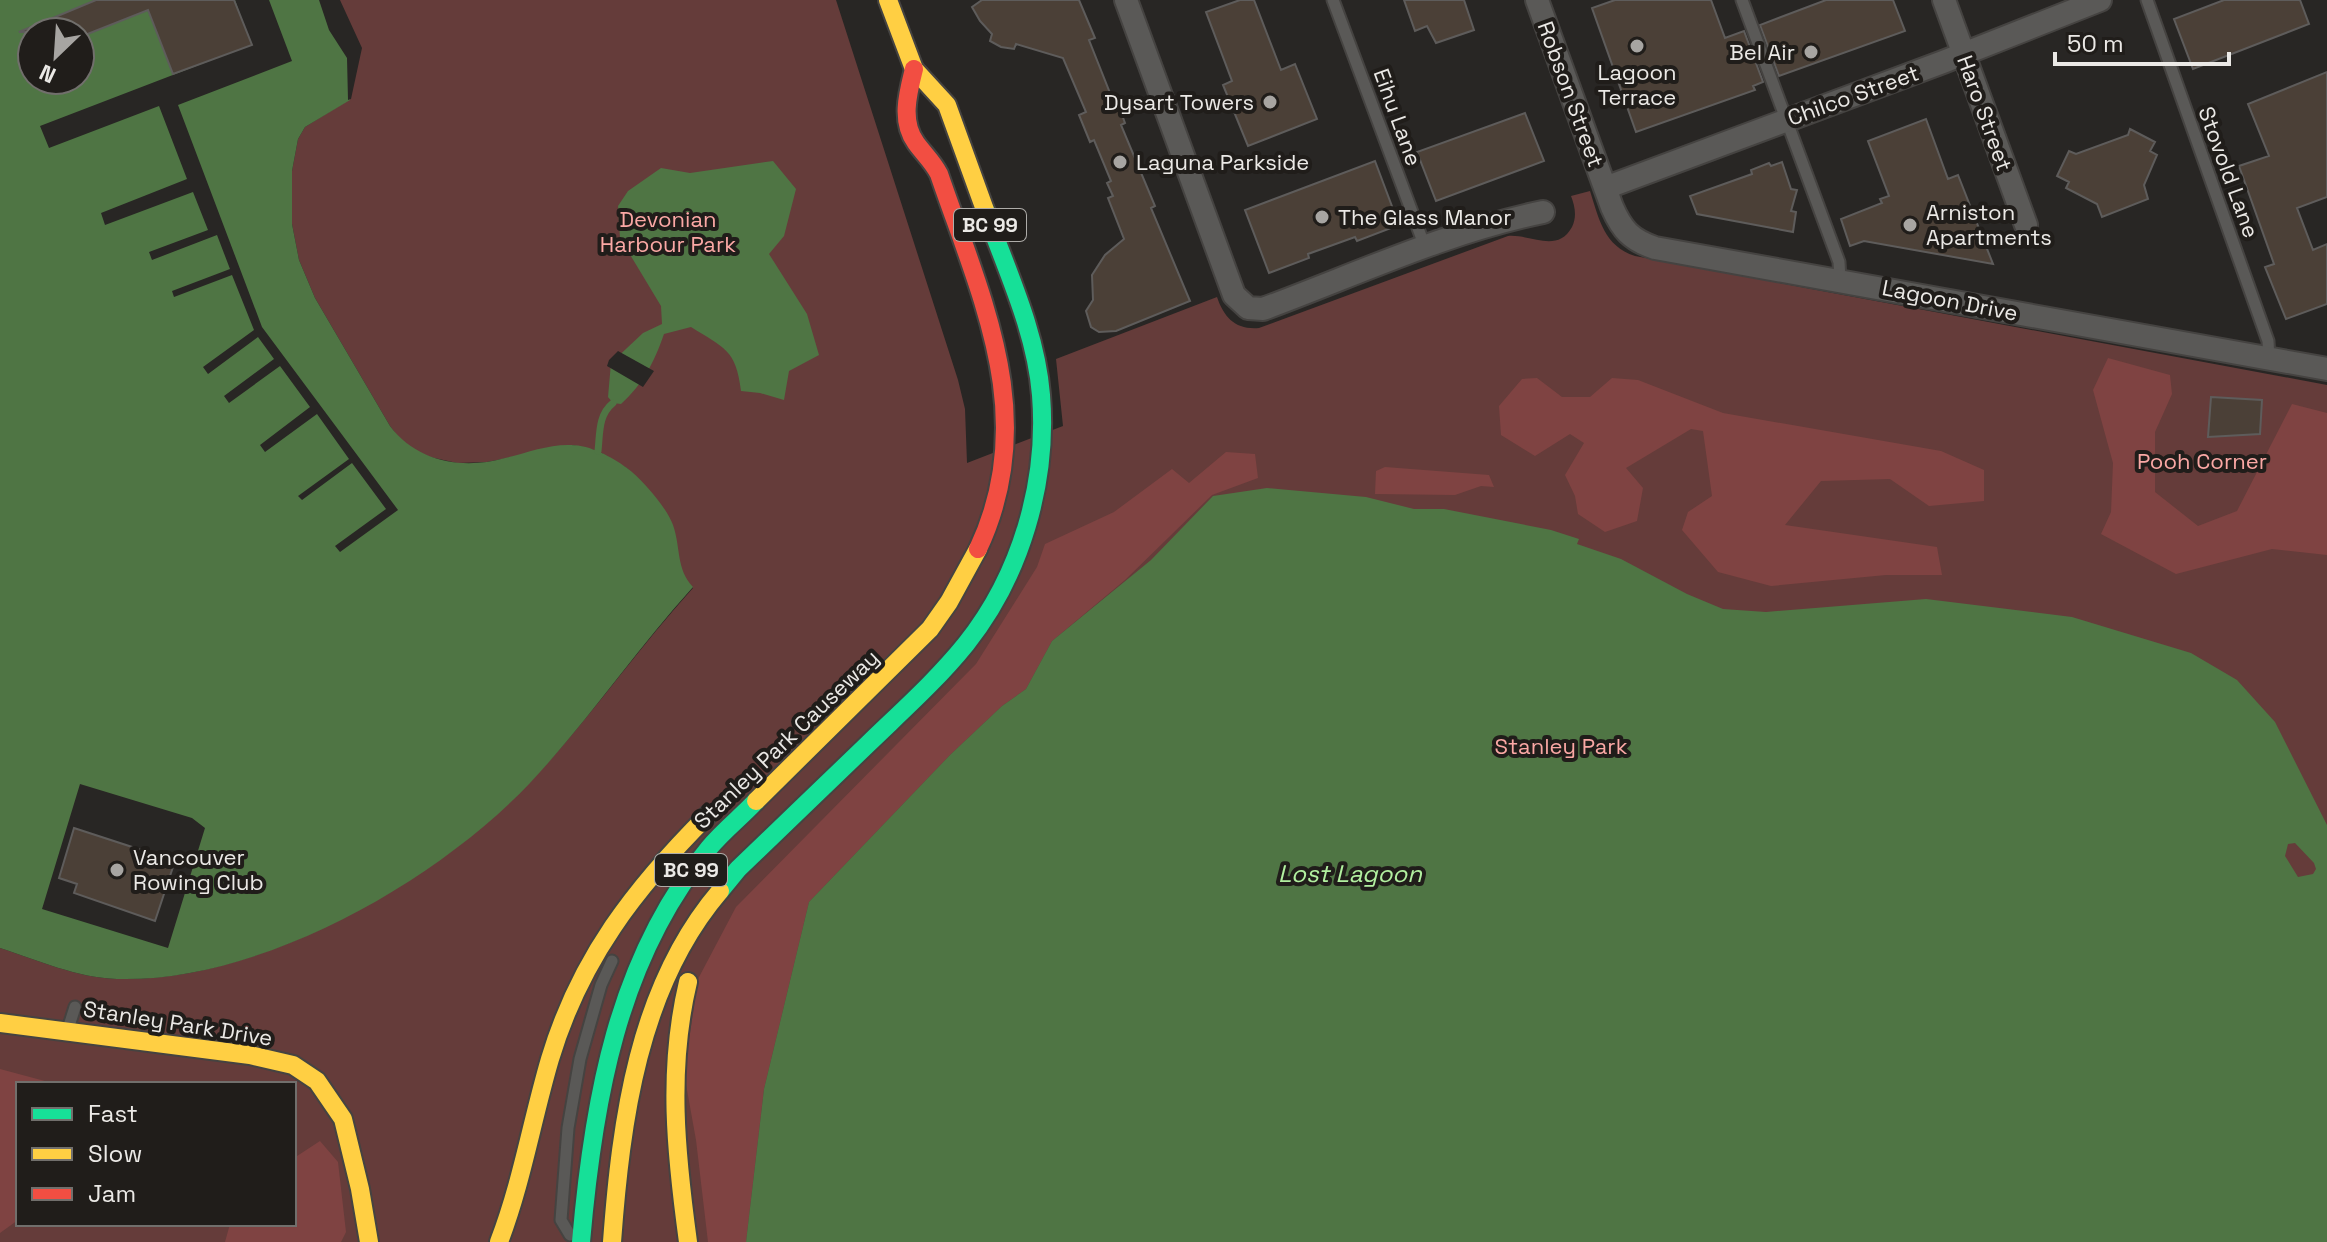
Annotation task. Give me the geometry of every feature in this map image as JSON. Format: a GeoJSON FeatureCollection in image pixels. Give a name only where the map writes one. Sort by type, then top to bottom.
{"type":"FeatureCollection","features":[{"type":"Feature","properties":{"kind":"main road","name":"BC 99"},"geometry":{"type":"LineString","coordinates":[[612,1242],[627,1117],[644,1043],[664,983],[691,927],[708,902],[759,849],[947,666],[984,618],[1007,577],[1033,506],[1041,462],[1041,393],[1024,318],[947,105],[914,69],[888,0]]}},
{"type":"Feature","properties":{"kind":"main road","name":"BC 99"},"geometry":{"type":"LineString","coordinates":[[914,69],[905,110],[915,143]]}},
{"type":"Feature","properties":{"kind":"main road"},"geometry":{"type":"LineString","coordinates":[[915,143],[915,169]]}},
{"type":"Feature","properties":{"kind":"main road","name":"Stanley Park Causeway"},"geometry":{"type":"LineString","coordinates":[[581,1242],[589,1161],[606,1068],[627,995],[657,924],[710,847],[920,640],[961,586],[979,550],[994,508],[1006,447],[1001,371],[984,309],[935,163],[915,143]]}},
{"type":"Feature","properties":{"kind":"main road"},"geometry":{"type":"LineString","coordinates":[[499,1242],[515,1195],[549,1061],[578,984],[610,926],[634,892],[724,800]]}},
{"type":"Feature","properties":{"kind":"main road"},"geometry":{"type":"LineString","coordinates":[[688,1242],[673,1121],[674,1059],[679,1015],[699,953],[759,849]]}},
{"type":"Feature","properties":{"kind":"main road","name":"Stanley Park Drive"},"geometry":{"type":"LineString","coordinates":[[0,1023],[250,1055],[293,1065],[317,1081],[343,1119],[369,1242]]}},
{"type":"Feature","properties":{"kind":"street"},"geometry":{"type":"LineString","coordinates":[[1126,0],[1234,295],[1248,308],[1263,309],[1425,247],[1513,218],[1543,212]]}},
{"type":"Feature","properties":{"kind":"street","name":"Robson Street"},"geometry":{"type":"LineString","coordinates":[[1537,0],[1605,188]]}},
{"type":"Feature","properties":{"kind":"street","name":"Haro Street"},"geometry":{"type":"LineString","coordinates":[[1944,0],[2026,225]]}},
{"type":"Feature","properties":{"kind":"street","name":"Chilco Street"},"geometry":{"type":"LineString","coordinates":[[1605,188],[2100,0]]}},
{"type":"Feature","properties":{"kind":"street","name":"Lagoon Drive"},"geometry":{"type":"LineString","coordinates":[[1605,188],[1620,226],[1639,243],[1655,248],[2327,369]]}},
{"type":"Feature","properties":{"kind":"lane","name":"Eihu Lane"},"geometry":{"type":"LineString","coordinates":[[1333,0],[1425,247]]}},
{"type":"Feature","properties":{"kind":"lane"},"geometry":{"type":"LineString","coordinates":[[1742,0],[1839,262],[1840,280]]}},
{"type":"Feature","properties":{"kind":"lane","name":"Stovold Lane"},"geometry":{"type":"LineString","coordinates":[[2147,0],[2268,341],[2269,359]]}},
{"type":"Feature","properties":{"kind":"lane"},"geometry":{"type":"LineString","coordinates":[[630,925],[655,881],[691,832]]}},
{"type":"Feature","properties":{"kind":"lane"},"geometry":{"type":"LineString","coordinates":[[574,1242],[561,1220],[568,1128],[580,1059],[596,999],[619,947]]}},
{"type":"Feature","properties":{"kind":"lane"},"geometry":{"type":"LineString","coordinates":[[68,1030],[75,1007]]}},
{"type":"Feature","properties":{"kind":"green space","name":"Stanley Park"},"geometry":{"type":"Polygon","coordinates":[[[335,0],[836,0],[958,380],[965,409],[967,463],[1063,426],[1056,359],[1217,297],[1223,311],[1237,325],[1259,328],[1508,236],[1559,240],[1574,223],[1571,196],[1590,191],[1604,230],[1616,246],[1635,256],[2327,385],[2327,1242],[0,1242],[0,948],[58,968],[102,978],[171,976],[227,964],[284,945],[340,920],[394,890],[445,856],[490,820],[551,759],[693,588],[684,578],[628,469],[598,451],[572,445],[487,462],[457,463],[430,457],[399,438],[315,298],[299,260],[292,224],[292,171],[298,139],[305,127],[350,99],[335,0]]]}},
{"type":"Feature","properties":{"kind":"shaded area"},"geometry":{"type":"Polygon","coordinates":[[[2108,358],[2170,375],[2172,394],[2155,432],[2155,492],[2198,526],[2237,511],[2292,404],[2327,413],[2327,555],[2272,549],[2176,574],[2101,534],[2111,512],[2113,463],[2093,390],[2108,358]]]}},
{"type":"Feature","properties":{"kind":"shaded area"},"geometry":{"type":"Polygon","coordinates":[[[1537,378],[1562,397],[1590,397],[1612,378],[1638,380],[1723,413],[1941,451],[1984,470],[1984,501],[1929,506],[1890,479],[1821,481],[1785,525],[1937,547],[1942,575],[1886,575],[1771,586],[1718,572],[1682,530],[1688,512],[1712,496],[1703,431],[1691,429],[1626,468],[1643,488],[1637,521],[1605,532],[1578,514],[1575,496],[1565,475],[1584,443],[1570,434],[1535,456],[1501,435],[1499,406],[1522,379],[1537,378]]]}},
{"type":"Feature","properties":{"kind":"shaded area"},"geometry":{"type":"Polygon","coordinates":[[[1226,452],[1255,454],[1258,478],[1212,495],[1125,580],[1052,641],[1026,689],[1002,706],[950,755],[809,902],[764,1089],[746,1242],[708,1242],[696,1140],[684,1073],[698,979],[736,907],[976,664],[1037,567],[1045,544],[1114,512],[1172,469],[1189,483],[1226,452]]]}},
{"type":"Feature","properties":{"kind":"shaded area"},"geometry":{"type":"Polygon","coordinates":[[[1385,467],[1489,475],[1494,487],[1481,486],[1455,495],[1375,494],[1376,471],[1385,467]]]}},
{"type":"Feature","properties":{"kind":"shaded area"},"geometry":{"type":"Polygon","coordinates":[[[0,1069],[49,1082],[16,1082],[16,1221],[0,1233],[0,1069]]]}},
{"type":"Feature","properties":{"kind":"shaded area"},"geometry":{"type":"Polygon","coordinates":[[[320,1141],[338,1162],[346,1232],[341,1242],[225,1242],[229,1226],[296,1226],[296,1157],[320,1141]]]}},
{"type":"Feature","properties":{"kind":"water"},"geometry":{"type":"Polygon","coordinates":[[[0,0],[335,0],[350,31],[350,100],[305,127],[298,139],[292,171],[292,224],[299,260],[315,298],[390,426],[413,448],[457,463],[489,462],[563,445],[586,447],[608,456],[640,479],[665,510],[673,525],[681,566],[693,587],[530,783],[491,820],[395,890],[341,920],[285,945],[228,964],[172,976],[117,979],[58,968],[0,948],[0,0]]]}},
{"type":"Feature","properties":{"kind":"water"},"geometry":{"type":"Polygon","coordinates":[[[773,161],[796,189],[784,236],[769,254],[807,314],[819,355],[789,371],[784,400],[741,391],[732,358],[691,327],[664,334],[642,381],[621,404],[613,403],[608,397],[611,363],[643,333],[662,324],[661,306],[620,238],[618,206],[628,191],[661,168],[690,173],[773,161]]]}},
{"type":"Feature","properties":{"kind":"water","name":"Lost Lagoon"},"geometry":{"type":"Polygon","coordinates":[[[1267,488],[1366,497],[1414,509],[1444,509],[1551,530],[1579,539],[1577,544],[1621,559],[1723,609],[1766,612],[1926,599],[2072,617],[2191,653],[2237,680],[2275,722],[2327,825],[2327,1242],[746,1242],[764,1089],[809,902],[950,755],[1002,706],[1026,689],[1052,641],[1151,560],[1213,496],[1267,488]],[[2295,843],[2288,844],[2285,856],[2298,877],[2313,874],[2316,869],[2295,843]]]}},
{"type":"Feature","properties":{"kind":"pier"},"geometry":{"type":"Polygon","coordinates":[[[235,0],[269,0],[292,61],[178,105],[262,327],[398,510],[340,552],[335,546],[386,509],[352,463],[302,500],[298,496],[349,459],[317,414],[265,452],[260,445],[310,407],[280,366],[229,403],[224,396],[274,359],[258,337],[208,374],[203,367],[254,330],[232,275],[174,297],[172,291],[230,269],[217,235],[152,260],[149,252],[208,230],[193,192],[105,225],[101,213],[187,179],[159,106],[49,148],[40,126],[251,45],[235,0]]]}},
{"type":"Feature","properties":{"kind":"pier"},"geometry":{"type":"Polygon","coordinates":[[[319,0],[340,0],[362,48],[351,99],[348,100],[347,58],[329,30],[319,0]]]}},
{"type":"Feature","properties":{"kind":"pier"},"geometry":{"type":"Polygon","coordinates":[[[618,351],[654,371],[643,387],[607,366],[618,351]]]}},
{"type":"Feature","properties":{"kind":"pier"},"geometry":{"type":"Polygon","coordinates":[[[80,784],[192,818],[205,828],[168,948],[42,909],[80,784]]]}},
{"type":"Feature","properties":{"kind":"building"},"geometry":{"type":"Polygon","coordinates":[[[96,0],[234,0],[252,45],[173,74],[148,10],[96,31],[96,16],[58,16],[96,0]]]}},
{"type":"Feature","properties":{"kind":"building","name":"Laguna Parkside"},"geometry":{"type":"Polygon","coordinates":[[[982,0],[1079,0],[1095,38],[1089,40],[1116,108],[1119,107],[1125,123],[1121,125],[1155,206],[1151,208],[1190,301],[1116,331],[1099,332],[1091,327],[1086,311],[1093,300],[1092,275],[1105,255],[1124,239],[1108,198],[1113,196],[1107,183],[1111,181],[1094,140],[1090,142],[1079,115],[1086,112],[1063,58],[1016,44],[1014,49],[1001,47],[990,41],[992,34],[972,7],[982,0]]]}},
{"type":"Feature","properties":{"kind":"building"},"geometry":{"type":"Polygon","coordinates":[[[1240,0],[1254,0],[1281,70],[1295,64],[1317,119],[1248,146],[1223,85],[1232,81],[1206,12],[1240,0]]]}},
{"type":"Feature","properties":{"kind":"building"},"geometry":{"type":"Polygon","coordinates":[[[1404,0],[1464,0],[1474,30],[1436,43],[1427,26],[1415,31],[1404,0]]]}},
{"type":"Feature","properties":{"kind":"building"},"geometry":{"type":"Polygon","coordinates":[[[1615,0],[1711,0],[1725,38],[1744,31],[1763,82],[1753,86],[1755,90],[1636,132],[1592,8],[1615,0]]]}},
{"type":"Feature","properties":{"kind":"building","name":"Bel Air"},"geometry":{"type":"Polygon","coordinates":[[[1826,0],[1893,0],[1905,31],[1779,76],[1760,25],[1826,0]]]}},
{"type":"Feature","properties":{"kind":"building"},"geometry":{"type":"Polygon","coordinates":[[[2224,0],[2300,0],[2309,24],[2193,69],[2174,19],[2224,0]]]}},
{"type":"Feature","properties":{"kind":"building"},"geometry":{"type":"Polygon","coordinates":[[[2327,72],[2327,197],[2297,208],[2313,250],[2327,244],[2327,304],[2286,319],[2265,267],[2274,264],[2239,166],[2269,156],[2248,104],[2327,72]]]}},
{"type":"Feature","properties":{"kind":"building"},"geometry":{"type":"Polygon","coordinates":[[[1525,113],[1544,161],[1436,201],[1417,152],[1525,113]]]}},
{"type":"Feature","properties":{"kind":"building","name":"Arniston Apartments"},"geometry":{"type":"Polygon","coordinates":[[[1926,119],[1948,179],[1958,175],[1993,264],[1864,241],[1850,246],[1841,219],[1882,203],[1880,199],[1889,196],[1868,141],[1926,119]]]}},
{"type":"Feature","properties":{"kind":"building"},"geometry":{"type":"Polygon","coordinates":[[[2130,129],[2155,142],[2150,151],[2157,155],[2144,185],[2148,199],[2102,217],[2097,204],[2066,188],[2069,182],[2057,176],[2069,151],[2076,154],[2128,135],[2130,129]]]}},
{"type":"Feature","properties":{"kind":"building","name":"The Glass Manor"},"geometry":{"type":"Polygon","coordinates":[[[1375,161],[1399,225],[1357,241],[1355,237],[1308,254],[1309,258],[1269,273],[1245,210],[1375,161]]]}},
{"type":"Feature","properties":{"kind":"building"},"geometry":{"type":"Polygon","coordinates":[[[1782,162],[1791,189],[1797,190],[1791,211],[1796,212],[1793,232],[1697,214],[1690,196],[1752,174],[1751,170],[1769,163],[1771,166],[1782,162]]]}},
{"type":"Feature","properties":{"kind":"building"},"geometry":{"type":"Polygon","coordinates":[[[2211,397],[2262,400],[2260,434],[2208,437],[2211,397]]]}},
{"type":"Feature","properties":{"kind":"building","name":"Vancouver Rowing Club"},"geometry":{"type":"Polygon","coordinates":[[[74,828],[175,861],[155,921],[74,893],[77,884],[59,878],[74,828]]]}},
{"type":"Feature","properties":{"kind":"waterway"},"geometry":{"type":"LineString","coordinates":[[598,451],[602,419],[613,403]]}},
{"type":"Feature","properties":{"kind":"traffic: fast"},"geometry":{"type":"LineString","coordinates":[[720,891],[738,869],[955,657],[985,617],[1016,558],[1035,494],[1040,461],[1041,395],[1027,324],[985,210]]}},
{"type":"Feature","properties":{"kind":"traffic: fast"},"geometry":{"type":"LineString","coordinates":[[581,1242],[593,1137],[615,1034],[631,985],[652,937],[678,891],[714,842],[756,801]]}},
{"type":"Feature","properties":{"kind":"traffic: slow"},"geometry":{"type":"LineString","coordinates":[[888,0],[914,69],[947,105],[985,210]]}},
{"type":"Feature","properties":{"kind":"traffic: slow"},"geometry":{"type":"LineString","coordinates":[[756,801],[930,629],[949,602],[978,549]]}},
{"type":"Feature","properties":{"kind":"traffic: slow"},"geometry":{"type":"LineString","coordinates":[[499,1242],[550,1059],[577,989],[594,957],[634,898],[708,815]]}},
{"type":"Feature","properties":{"kind":"traffic: slow"},"geometry":{"type":"LineString","coordinates":[[612,1242],[629,1103],[652,1012],[670,969],[692,929],[720,891]]}},
{"type":"Feature","properties":{"kind":"traffic: slow"},"geometry":{"type":"LineString","coordinates":[[688,982],[677,1047],[676,1080],[677,1144],[688,1242]]}},
{"type":"Feature","properties":{"kind":"traffic: slow"},"geometry":{"type":"LineString","coordinates":[[0,1023],[250,1055],[293,1065],[317,1081],[343,1119],[369,1242]]}},
{"type":"Feature","properties":{"kind":"traffic: jam"},"geometry":{"type":"LineString","coordinates":[[914,69],[907,107],[908,126],[916,143],[939,174],[987,313],[998,360],[1004,406],[1004,453],[996,500],[978,549]]}},
{"type":"Feature","properties":{"kind":"place","name":"Lagoon Terrace"},"geometry":{"type":"Point","coordinates":[1637,46]}},
{"type":"Feature","properties":{"kind":"place","name":"Bel Air"},"geometry":{"type":"Point","coordinates":[1811,52]}},
{"type":"Feature","properties":{"kind":"place","name":"Dysart Towers"},"geometry":{"type":"Point","coordinates":[1270,102]}},
{"type":"Feature","properties":{"kind":"place","name":"Laguna Parkside"},"geometry":{"type":"Point","coordinates":[1120,162]}},
{"type":"Feature","properties":{"kind":"place","name":"The Glass Manor"},"geometry":{"type":"Point","coordinates":[1322,217]}},
{"type":"Feature","properties":{"kind":"place","name":"Arniston Apartments"},"geometry":{"type":"Point","coordinates":[1910,225]}},
{"type":"Feature","properties":{"kind":"place","name":"Vancouver Rowing Club"},"geometry":{"type":"Point","coordinates":[117,870]}},
{"type":"Feature","properties":{"kind":"park label","name":"Devonian Harbour Park"},"geometry":{"type":"Point","coordinates":[668,232]}},
{"type":"Feature","properties":{"kind":"park label","name":"Pooh Corner"},"geometry":{"type":"Point","coordinates":[2202,461]}}]}
